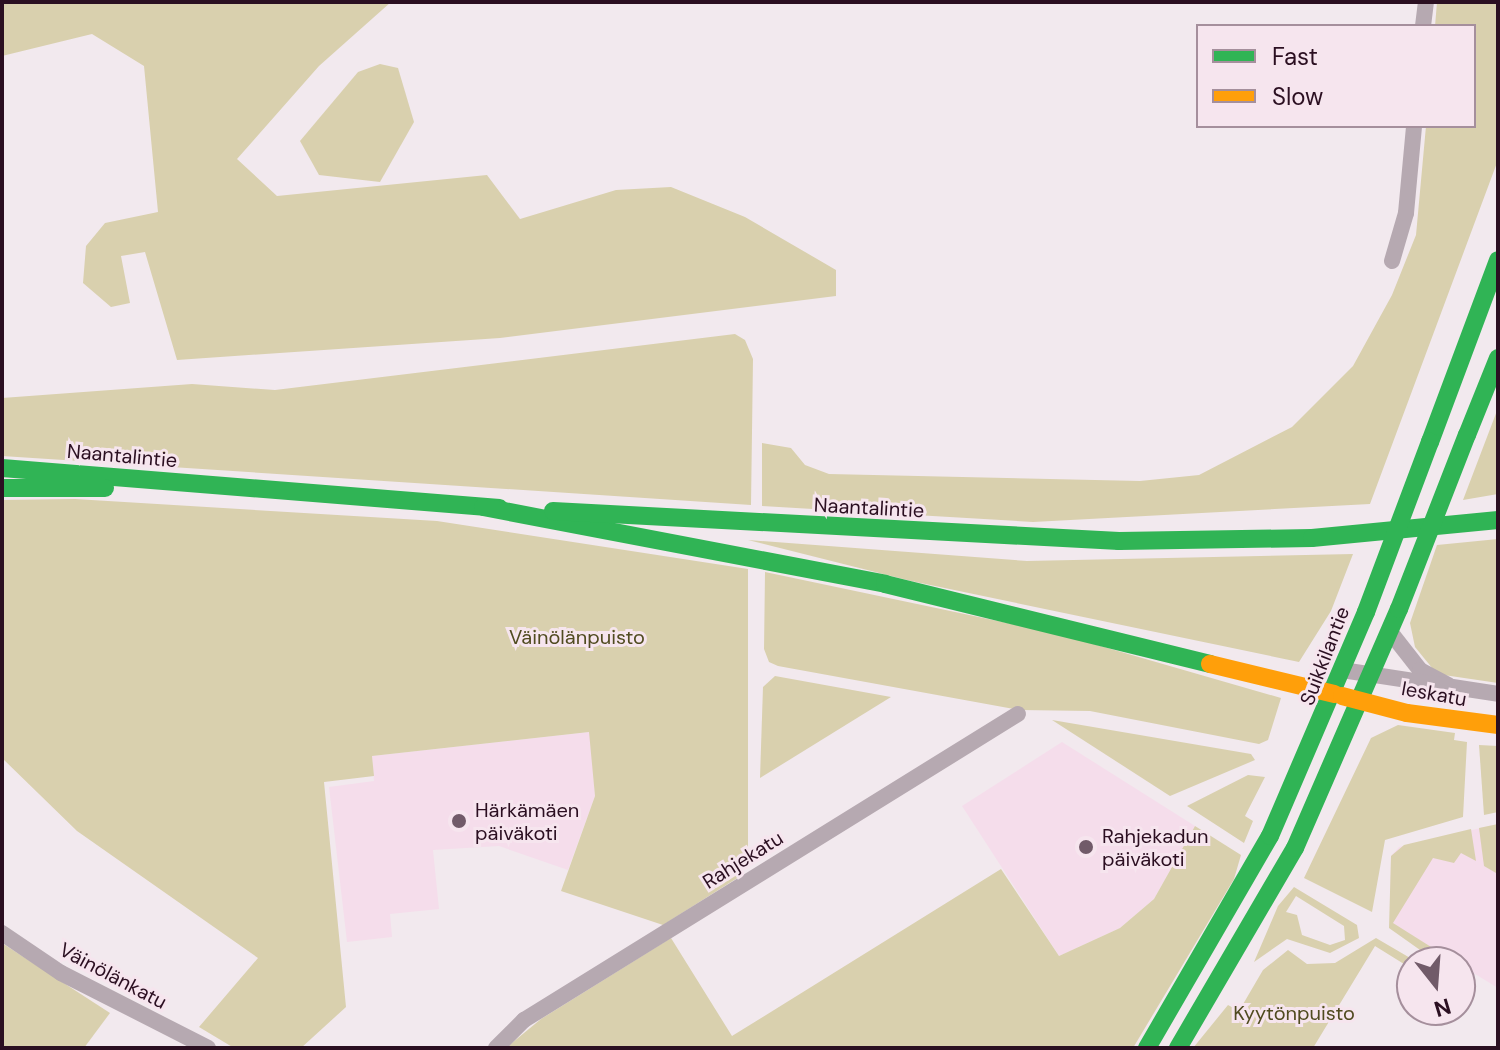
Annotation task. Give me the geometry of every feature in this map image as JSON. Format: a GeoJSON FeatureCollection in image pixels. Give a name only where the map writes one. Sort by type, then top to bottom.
{"type":"FeatureCollection","features":[{"type":"Feature","properties":{"kind":"main road","name":"Suikkilantie"},"geometry":{"type":"LineString","coordinates":[[1147,1048],[1270,836],[1334,694],[1498,260]]}},
{"type":"Feature","properties":{"kind":"main road"},"geometry":{"type":"LineString","coordinates":[[1178,1048],[1295,848],[1391,633],[1498,358]]}},
{"type":"Feature","properties":{"kind":"main road","name":"Naantalintie"},"geometry":{"type":"LineString","coordinates":[[2,468],[483,507],[1119,541],[1312,538],[1498,520]]}},
{"type":"Feature","properties":{"kind":"main road","name":"Naantalintie"},"geometry":{"type":"LineString","coordinates":[[2,488],[238,489]]}},
{"type":"Feature","properties":{"kind":"main road","name":"Ieskatu"},"geometry":{"type":"LineString","coordinates":[[483,507],[855,578],[1362,701],[1498,725]]}},
{"type":"Feature","properties":{"kind":"street"},"geometry":{"type":"LineString","coordinates":[[1423,24],[1426,2]]}},
{"type":"Feature","properties":{"kind":"street"},"geometry":{"type":"LineString","coordinates":[[1392,261],[1406,213],[1414,128]]}},
{"type":"Feature","properties":{"kind":"street","name":"Ieskatu"},"geometry":{"type":"LineString","coordinates":[[1391,633],[1420,670],[1461,689]]}},
{"type":"Feature","properties":{"kind":"street","name":"Ieskatu"},"geometry":{"type":"LineString","coordinates":[[1342,670],[1498,694]]}},
{"type":"Feature","properties":{"kind":"street","name":"Rahjekatu"},"geometry":{"type":"LineString","coordinates":[[496,1048],[524,1020],[1018,714]]}},
{"type":"Feature","properties":{"kind":"street","name":"Väinölänkatu"},"geometry":{"type":"LineString","coordinates":[[2,933],[84,985],[208,1048]]}},
{"type":"Feature","properties":{"kind":"shaded area","name":"Härkämäen päiväkoti"},"geometry":{"type":"Polygon","coordinates":[[[590,732],[595,796],[568,870],[499,846],[433,850],[439,909],[390,914],[392,937],[347,942],[329,787],[374,781],[372,756],[590,732]]]}},
{"type":"Feature","properties":{"kind":"shaded area","name":"Rahjekadun päiväkoti"},"geometry":{"type":"Polygon","coordinates":[[[1062,742],[1195,826],[1154,899],[1120,928],[1059,956],[962,806],[1062,742]]]}},
{"type":"Feature","properties":{"kind":"shaded area"},"geometry":{"type":"Polygon","coordinates":[[[1498,824],[1498,988],[1476,975],[1476,946],[1429,946],[1390,922],[1391,856],[1399,847],[1498,824]]]}},
{"type":"Feature","properties":{"kind":"green space"},"geometry":{"type":"Polygon","coordinates":[[[2,2],[391,2],[319,66],[237,159],[277,196],[487,175],[520,219],[616,190],[671,187],[745,217],[836,270],[836,296],[500,338],[177,360],[145,252],[121,256],[130,303],[111,307],[83,283],[86,246],[105,223],[158,212],[144,66],[92,34],[2,56],[2,2]]]}},
{"type":"Feature","properties":{"kind":"green space"},"geometry":{"type":"Polygon","coordinates":[[[1437,2],[1498,2],[1498,160],[1370,504],[1033,522],[762,506],[762,443],[791,448],[805,465],[829,474],[1140,481],[1199,475],[1292,427],[1353,366],[1392,295],[1416,235],[1426,128],[1476,128],[1476,24],[1435,24],[1437,2]]]}},
{"type":"Feature","properties":{"kind":"green space"},"geometry":{"type":"Polygon","coordinates":[[[380,64],[398,68],[414,122],[380,182],[319,175],[300,141],[358,72],[380,64]]]}},
{"type":"Feature","properties":{"kind":"green space"},"geometry":{"type":"Polygon","coordinates":[[[735,334],[745,340],[753,359],[751,505],[2,456],[2,398],[192,384],[275,390],[735,334]]]}},
{"type":"Feature","properties":{"kind":"green space"},"geometry":{"type":"Polygon","coordinates":[[[1498,408],[1498,494],[1463,500],[1495,416],[1498,408]]]}},
{"type":"Feature","properties":{"kind":"green space","name":"Väinölänpuisto"},"geometry":{"type":"Polygon","coordinates":[[[75,499],[437,521],[748,569],[748,851],[739,877],[663,925],[561,891],[595,796],[589,732],[372,756],[374,776],[324,782],[346,1007],[301,1048],[234,1048],[199,1027],[258,958],[77,831],[2,758],[2,500],[75,499]]]}},
{"type":"Feature","properties":{"kind":"green space"},"geometry":{"type":"Polygon","coordinates":[[[1498,539],[1498,683],[1437,674],[1415,647],[1410,623],[1437,545],[1498,539]]]}},
{"type":"Feature","properties":{"kind":"green space"},"geometry":{"type":"Polygon","coordinates":[[[748,540],[1027,561],[1353,554],[1331,611],[1299,662],[911,581],[748,540]]]}},
{"type":"Feature","properties":{"kind":"green space"},"geometry":{"type":"Polygon","coordinates":[[[765,572],[1059,634],[1281,698],[1268,740],[1259,744],[1090,711],[1020,710],[778,666],[769,662],[764,649],[765,572]]]}},
{"type":"Feature","properties":{"kind":"green space"},"geometry":{"type":"Polygon","coordinates":[[[775,676],[891,697],[760,778],[763,687],[775,676]]]}},
{"type":"Feature","properties":{"kind":"green space"},"geometry":{"type":"Polygon","coordinates":[[[1052,720],[1251,754],[1255,760],[1170,796],[1052,720]]]}},
{"type":"Feature","properties":{"kind":"green space"},"geometry":{"type":"Polygon","coordinates":[[[1398,725],[1455,733],[1454,740],[1467,742],[1463,817],[1385,840],[1372,912],[1304,878],[1371,738],[1398,725]]]}},
{"type":"Feature","properties":{"kind":"green space"},"geometry":{"type":"Polygon","coordinates":[[[1479,745],[1498,746],[1498,812],[1484,815],[1479,745]]]}},
{"type":"Feature","properties":{"kind":"green space"},"geometry":{"type":"Polygon","coordinates":[[[1248,775],[1265,777],[1245,816],[1253,821],[1244,843],[1187,806],[1248,775]]]}},
{"type":"Feature","properties":{"kind":"green space"},"geometry":{"type":"Polygon","coordinates":[[[1498,824],[1496,873],[1484,866],[1479,828],[1498,824]]]}},
{"type":"Feature","properties":{"kind":"green space"},"geometry":{"type":"Polygon","coordinates":[[[1195,826],[1241,855],[1234,879],[1133,1048],[506,1048],[541,1019],[671,938],[732,1036],[1001,869],[1059,956],[1120,928],[1154,899],[1195,826]]]}},
{"type":"Feature","properties":{"kind":"green space"},"geometry":{"type":"Polygon","coordinates":[[[1471,829],[1476,861],[1461,853],[1454,863],[1433,858],[1393,923],[1430,946],[1414,946],[1389,928],[1391,856],[1404,845],[1471,829]]]}},
{"type":"Feature","properties":{"kind":"green space"},"geometry":{"type":"Polygon","coordinates":[[[1294,887],[1357,925],[1359,938],[1330,953],[1287,939],[1254,962],[1278,906],[1294,887]],[[1296,896],[1286,912],[1297,915],[1302,935],[1330,945],[1345,940],[1344,926],[1296,896]]]}},
{"type":"Feature","properties":{"kind":"green space","name":"Kyytönpuisto"},"geometry":{"type":"Polygon","coordinates":[[[1376,938],[1396,950],[1396,959],[1375,946],[1313,1048],[1193,1048],[1228,1005],[1239,1011],[1263,970],[1288,950],[1307,964],[1335,963],[1376,938]]]}},
{"type":"Feature","properties":{"kind":"green space"},"geometry":{"type":"Polygon","coordinates":[[[2,943],[110,1013],[84,1048],[2,1048],[2,943]]]}},
{"type":"Feature","properties":{"kind":"traffic: fast"},"geometry":{"type":"LineString","coordinates":[[1430,442],[1498,260]]}},
{"type":"Feature","properties":{"kind":"traffic: fast"},"geometry":{"type":"LineString","coordinates":[[1467,435],[1498,358]]}},
{"type":"Feature","properties":{"kind":"traffic: fast"},"geometry":{"type":"LineString","coordinates":[[1399,609],[1467,435]]}},
{"type":"Feature","properties":{"kind":"traffic: fast"},"geometry":{"type":"LineString","coordinates":[[1366,612],[1430,442]]}},
{"type":"Feature","properties":{"kind":"traffic: fast"},"geometry":{"type":"LineString","coordinates":[[2,468],[499,508]]}},
{"type":"Feature","properties":{"kind":"traffic: fast"},"geometry":{"type":"LineString","coordinates":[[2,488],[105,488]]}},
{"type":"Feature","properties":{"kind":"traffic: fast"},"geometry":{"type":"LineString","coordinates":[[483,507],[885,584],[1210,664]]}},
{"type":"Feature","properties":{"kind":"traffic: fast"},"geometry":{"type":"LineString","coordinates":[[553,511],[1119,541],[1312,538],[1498,520]]}},
{"type":"Feature","properties":{"kind":"traffic: fast"},"geometry":{"type":"LineString","coordinates":[[1178,1048],[1295,848],[1399,609]]}},
{"type":"Feature","properties":{"kind":"traffic: fast"},"geometry":{"type":"LineString","coordinates":[[1147,1048],[1270,836],[1366,612]]}},
{"type":"Feature","properties":{"kind":"traffic: slow"},"geometry":{"type":"LineString","coordinates":[[1210,664],[1334,694]]}},
{"type":"Feature","properties":{"kind":"traffic: slow"},"geometry":{"type":"LineString","coordinates":[[1342,696],[1407,713],[1498,725]]}},
{"type":"Feature","properties":{"kind":"place","name":"Härkämäen päiväkoti"},"geometry":{"type":"Point","coordinates":[459,821]}},
{"type":"Feature","properties":{"kind":"place","name":"Rahjekadun päiväkoti"},"geometry":{"type":"Point","coordinates":[1086,847]}}]}
